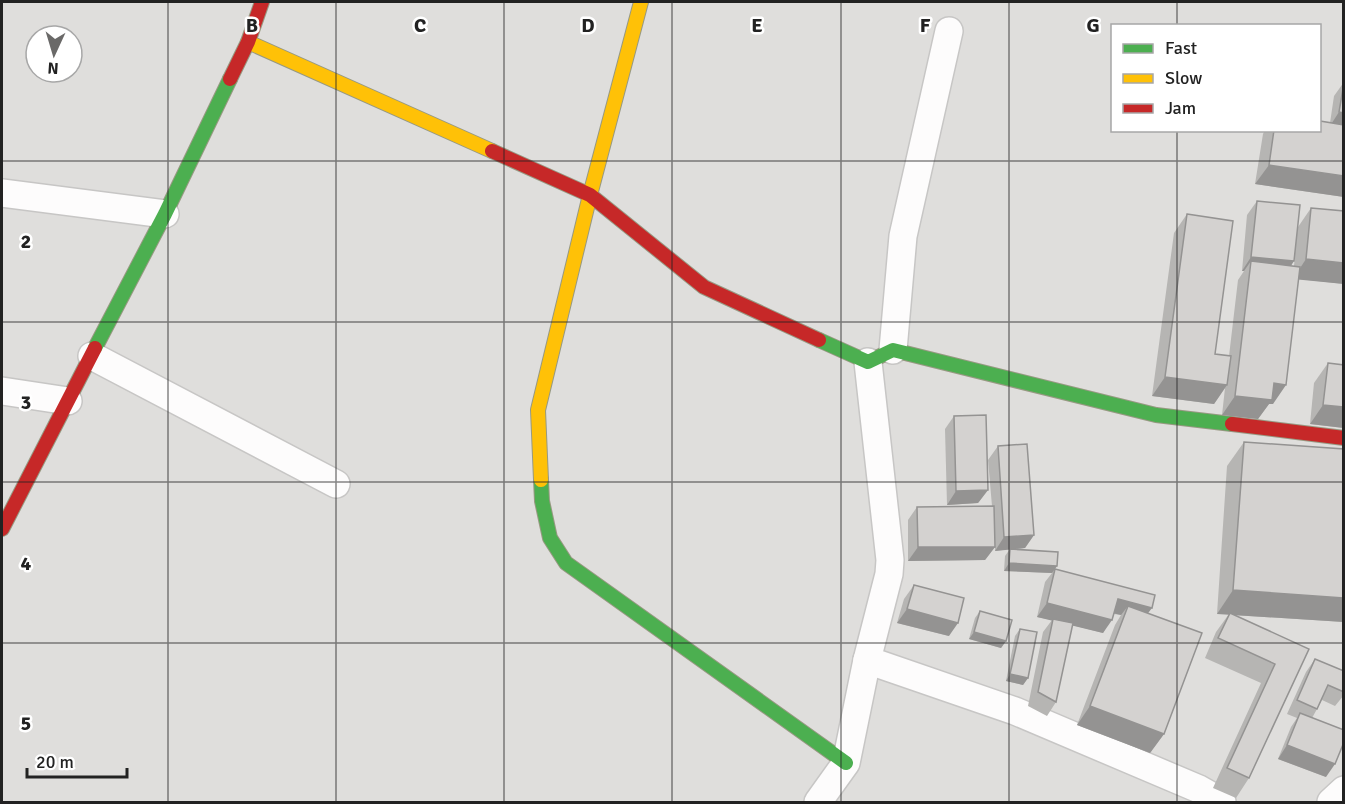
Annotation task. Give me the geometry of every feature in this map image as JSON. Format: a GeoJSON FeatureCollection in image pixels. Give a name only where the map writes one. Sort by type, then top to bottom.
{"type":"FeatureCollection","features":[{"type":"Feature","properties":{"kind":"street"},"geometry":{"type":"LineString","coordinates":[[2,529],[165,214],[248,42],[262,2]]}},
{"type":"Feature","properties":{"kind":"street"},"geometry":{"type":"LineString","coordinates":[[641,2],[590,195],[538,410],[542,501],[550,538],[566,563],[846,763]]}},
{"type":"Feature","properties":{"kind":"street"},"geometry":{"type":"LineString","coordinates":[[893,350],[903,236],[949,31]]}},
{"type":"Feature","properties":{"kind":"street"},"geometry":{"type":"LineString","coordinates":[[248,42],[590,195],[704,287],[868,362]]}},
{"type":"Feature","properties":{"kind":"street"},"geometry":{"type":"LineString","coordinates":[[2,193],[165,214]]}},
{"type":"Feature","properties":{"kind":"street"},"geometry":{"type":"LineString","coordinates":[[868,362],[893,350],[1156,415],[1344,438]]}},
{"type":"Feature","properties":{"kind":"street"},"geometry":{"type":"LineString","coordinates":[[92,356],[336,484]]}},
{"type":"Feature","properties":{"kind":"street"},"geometry":{"type":"LineString","coordinates":[[818,802],[846,763],[867,660],[889,574],[890,560],[868,362]]}},
{"type":"Feature","properties":{"kind":"street"},"geometry":{"type":"LineString","coordinates":[[2,391],[68,401]]}},
{"type":"Feature","properties":{"kind":"street"},"geometry":{"type":"LineString","coordinates":[[867,660],[1015,711],[1199,789],[1222,802]]}},
{"type":"Feature","properties":{"kind":"street"},"geometry":{"type":"LineString","coordinates":[[1331,802],[1344,790]]}},
{"type":"Feature","properties":{"kind":"shaded area"},"geometry":{"type":"Polygon","coordinates":[[[2,2],[1343,2],[1343,802],[2,802],[2,2]]]}},
{"type":"Feature","properties":{"kind":"building"},"geometry":{"type":"Polygon","coordinates":[[[1344,83],[1344,113],[1339,112],[1344,83]]]}},
{"type":"Feature","properties":{"kind":"building"},"geometry":{"type":"Polygon","coordinates":[[[1321,121],[1344,125],[1344,176],[1269,165],[1274,132],[1321,132],[1321,121]]]}},
{"type":"Feature","properties":{"kind":"building"},"geometry":{"type":"Polygon","coordinates":[[[1257,201],[1300,205],[1294,261],[1251,257],[1257,201]]]}},
{"type":"Feature","properties":{"kind":"building"},"geometry":{"type":"Polygon","coordinates":[[[1311,208],[1344,211],[1344,263],[1306,259],[1311,208]]]}},
{"type":"Feature","properties":{"kind":"building"},"geometry":{"type":"Polygon","coordinates":[[[1187,214],[1233,221],[1215,354],[1231,356],[1227,385],[1165,377],[1187,214]]]}},
{"type":"Feature","properties":{"kind":"building"},"geometry":{"type":"Polygon","coordinates":[[[1251,261],[1300,267],[1286,385],[1274,383],[1272,400],[1235,396],[1251,261]]]}},
{"type":"Feature","properties":{"kind":"building"},"geometry":{"type":"Polygon","coordinates":[[[1328,363],[1344,365],[1344,407],[1323,405],[1328,363]]]}},
{"type":"Feature","properties":{"kind":"building"},"geometry":{"type":"Polygon","coordinates":[[[986,415],[988,490],[956,491],[954,416],[986,415]]]}},
{"type":"Feature","properties":{"kind":"building"},"geometry":{"type":"Polygon","coordinates":[[[1244,442],[1344,449],[1344,598],[1233,590],[1244,442]]]}},
{"type":"Feature","properties":{"kind":"building"},"geometry":{"type":"Polygon","coordinates":[[[1027,444],[1034,535],[1004,537],[998,446],[1027,444]]]}},
{"type":"Feature","properties":{"kind":"building"},"geometry":{"type":"Polygon","coordinates":[[[994,506],[995,547],[918,547],[917,507],[994,506]]]}},
{"type":"Feature","properties":{"kind":"building"},"geometry":{"type":"Polygon","coordinates":[[[1010,549],[1058,552],[1057,566],[1009,563],[1010,549]]]}},
{"type":"Feature","properties":{"kind":"building"},"geometry":{"type":"Polygon","coordinates":[[[1055,569],[1155,595],[1152,608],[1118,599],[1112,620],[1047,603],[1055,569]]]}},
{"type":"Feature","properties":{"kind":"building"},"geometry":{"type":"Polygon","coordinates":[[[914,585],[964,598],[958,623],[907,609],[914,585]]]}},
{"type":"Feature","properties":{"kind":"building"},"geometry":{"type":"Polygon","coordinates":[[[1128,606],[1202,633],[1164,734],[1090,706],[1128,606]]]}},
{"type":"Feature","properties":{"kind":"building"},"geometry":{"type":"Polygon","coordinates":[[[980,611],[1012,620],[1006,641],[974,632],[980,611]]]}},
{"type":"Feature","properties":{"kind":"building"},"geometry":{"type":"Polygon","coordinates":[[[1230,613],[1309,649],[1249,778],[1227,768],[1275,664],[1218,638],[1230,613]]]}},
{"type":"Feature","properties":{"kind":"building"},"geometry":{"type":"Polygon","coordinates":[[[1053,619],[1073,623],[1056,702],[1038,692],[1053,619]]]}},
{"type":"Feature","properties":{"kind":"building"},"geometry":{"type":"Polygon","coordinates":[[[1020,629],[1037,632],[1028,678],[1010,674],[1020,629]]]}},
{"type":"Feature","properties":{"kind":"building"},"geometry":{"type":"Polygon","coordinates":[[[1315,659],[1344,671],[1344,692],[1328,685],[1317,709],[1297,700],[1315,659]]]}},
{"type":"Feature","properties":{"kind":"building"},"geometry":{"type":"Polygon","coordinates":[[[1300,713],[1344,730],[1344,742],[1335,764],[1287,745],[1300,713]]]}},
{"type":"Feature","properties":{"kind":"traffic: fast"},"geometry":{"type":"LineString","coordinates":[[95,348],[165,214],[230,79]]}},
{"type":"Feature","properties":{"kind":"traffic: fast"},"geometry":{"type":"LineString","coordinates":[[819,340],[868,362],[893,350],[1156,415],[1232,424]]}},
{"type":"Feature","properties":{"kind":"traffic: fast"},"geometry":{"type":"LineString","coordinates":[[541,480],[542,501],[550,538],[566,563],[846,763]]}},
{"type":"Feature","properties":{"kind":"traffic: slow"},"geometry":{"type":"LineString","coordinates":[[541,480],[538,410],[590,195],[641,2]]}},
{"type":"Feature","properties":{"kind":"traffic: slow"},"geometry":{"type":"LineString","coordinates":[[248,42],[492,151]]}},
{"type":"Feature","properties":{"kind":"traffic: jam"},"geometry":{"type":"LineString","coordinates":[[230,79],[248,42],[262,2]]}},
{"type":"Feature","properties":{"kind":"traffic: jam"},"geometry":{"type":"LineString","coordinates":[[492,151],[590,195],[704,287],[819,340]]}},
{"type":"Feature","properties":{"kind":"traffic: jam"},"geometry":{"type":"LineString","coordinates":[[2,529],[95,348]]}},
{"type":"Feature","properties":{"kind":"traffic: jam"},"geometry":{"type":"LineString","coordinates":[[1232,424],[1344,438]]}}]}
